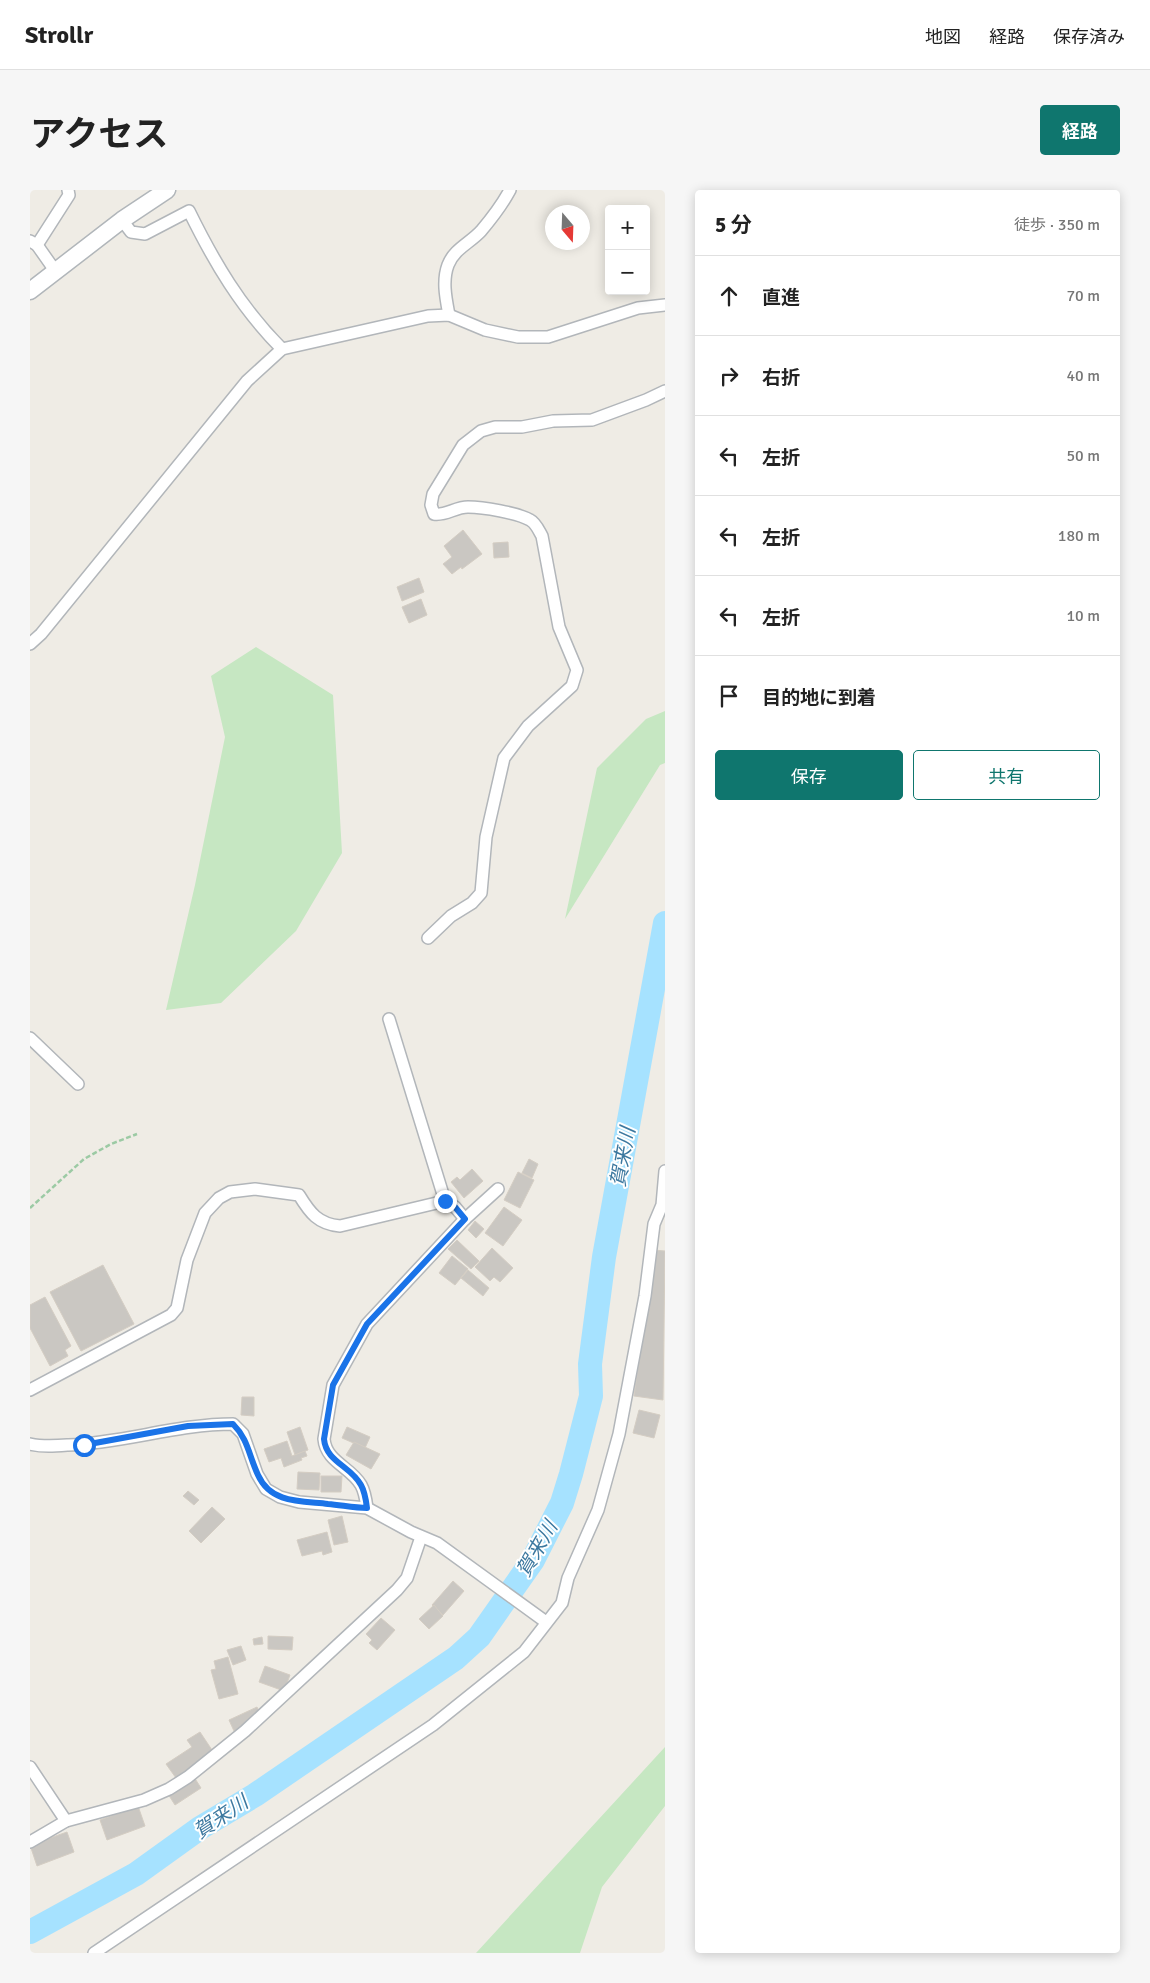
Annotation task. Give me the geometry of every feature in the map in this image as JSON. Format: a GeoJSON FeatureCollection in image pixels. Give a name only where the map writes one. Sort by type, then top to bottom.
{"type":"FeatureCollection","features":[{"type":"Feature","properties":{"kind":"main road"},"geometry":{"type":"LineString","coordinates":[[30,292],[122,220],[167,190]]}},
{"type":"Feature","properties":{"kind":"street"},"geometry":{"type":"LineString","coordinates":[[56,272],[34,243],[69,195],[68,190]]}},
{"type":"Feature","properties":{"kind":"street"},"geometry":{"type":"LineString","coordinates":[[448,315],[445,279],[448,265],[458,250],[479,233],[500,208],[510,190]]}},
{"type":"Feature","properties":{"kind":"street"},"geometry":{"type":"LineString","coordinates":[[122,220],[131,232],[145,234],[189,211],[213,261],[263,330],[282,349]]}},
{"type":"Feature","properties":{"kind":"street"},"geometry":{"type":"LineString","coordinates":[[30,644],[41,634],[247,381],[282,349],[428,316],[448,315],[485,330],[518,337],[548,338],[638,308],[665,304]]}},
{"type":"Feature","properties":{"kind":"street"},"geometry":{"type":"LineString","coordinates":[[428,938],[444,922],[472,903],[481,893],[486,837],[504,758],[528,726],[572,686],[577,670],[559,627],[542,536],[536,526],[531,520],[468,507],[453,509],[442,515],[434,514],[431,505],[433,494],[463,445],[481,430],[495,427],[522,427],[553,421],[592,420],[665,391]]}},
{"type":"Feature","properties":{"kind":"street"},"geometry":{"type":"LineString","coordinates":[[389,1019],[445,1201],[455,1207],[465,1219]]}},
{"type":"Feature","properties":{"kind":"street"},"geometry":{"type":"LineString","coordinates":[[30,1038],[78,1084]]}},
{"type":"Feature","properties":{"kind":"street"},"geometry":{"type":"LineString","coordinates":[[94,1953],[433,1725],[524,1652],[562,1603],[568,1578],[598,1510],[619,1434],[659,1225],[665,1171]]}},
{"type":"Feature","properties":{"kind":"street"},"geometry":{"type":"LineString","coordinates":[[30,1390],[171,1316],[177,1308],[187,1260],[205,1213],[219,1198],[230,1192],[255,1189],[299,1195],[314,1218],[326,1224],[340,1226],[445,1201]]}},
{"type":"Feature","properties":{"kind":"street"},"geometry":{"type":"LineString","coordinates":[[367,1508],[361,1484],[329,1455],[325,1448],[324,1439],[333,1385],[367,1324],[465,1219],[498,1189]]}},
{"type":"Feature","properties":{"kind":"street"},"geometry":{"type":"LineString","coordinates":[[30,1444],[40,1446],[84,1445],[188,1426],[233,1424],[243,1434],[258,1474],[266,1489],[280,1497],[298,1502],[367,1508],[437,1543],[546,1622]]}},
{"type":"Feature","properties":{"kind":"street"},"geometry":{"type":"LineString","coordinates":[[30,1842],[66,1821],[144,1800],[169,1789],[245,1731],[397,1590],[407,1578],[421,1536]]}},
{"type":"Feature","properties":{"kind":"street"},"geometry":{"type":"LineString","coordinates":[[30,1767],[66,1821]]}},
{"type":"Feature","properties":{"kind":"path"},"geometry":{"type":"LineString","coordinates":[[30,1208],[84,1159],[111,1144],[137,1134]]}},
{"type":"Feature","properties":{"kind":"green space"},"geometry":{"type":"Polygon","coordinates":[[[256,647],[333,695],[342,853],[296,931],[221,1003],[166,1010],[195,885],[225,737],[211,676],[256,647]]]}},
{"type":"Feature","properties":{"kind":"green space"},"geometry":{"type":"Polygon","coordinates":[[[665,711],[665,763],[660,765],[565,919],[597,768],[646,719],[665,711]]]}},
{"type":"Feature","properties":{"kind":"green space"},"geometry":{"type":"Polygon","coordinates":[[[665,1747],[665,1806],[602,1887],[580,1953],[476,1953],[665,1747]]]}},
{"type":"Feature","properties":{"kind":"building"},"geometry":{"type":"Polygon","coordinates":[[[463,530],[482,554],[452,574],[443,564],[452,557],[444,546],[463,530]]]}},
{"type":"Feature","properties":{"kind":"building"},"geometry":{"type":"Polygon","coordinates":[[[508,542],[509,557],[494,558],[493,543],[508,542]]]}},
{"type":"Feature","properties":{"kind":"building"},"geometry":{"type":"Polygon","coordinates":[[[419,578],[424,592],[402,601],[397,587],[419,578]]]}},
{"type":"Feature","properties":{"kind":"building"},"geometry":{"type":"Polygon","coordinates":[[[421,599],[427,615],[409,623],[402,607],[421,599]]]}},
{"type":"Feature","properties":{"kind":"building"},"geometry":{"type":"Polygon","coordinates":[[[529,1159],[538,1164],[532,1178],[522,1173],[529,1159]]]}},
{"type":"Feature","properties":{"kind":"building"},"geometry":{"type":"Polygon","coordinates":[[[472,1169],[483,1181],[464,1198],[451,1182],[457,1177],[460,1180],[472,1169]]]}},
{"type":"Feature","properties":{"kind":"building"},"geometry":{"type":"Polygon","coordinates":[[[518,1172],[534,1180],[520,1208],[504,1200],[518,1172]]]}},
{"type":"Feature","properties":{"kind":"building"},"geometry":{"type":"Polygon","coordinates":[[[504,1207],[522,1220],[503,1246],[485,1233],[504,1207]]]}},
{"type":"Feature","properties":{"kind":"building"},"geometry":{"type":"Polygon","coordinates":[[[475,1221],[484,1229],[476,1238],[468,1230],[475,1221]]]}},
{"type":"Feature","properties":{"kind":"building"},"geometry":{"type":"Polygon","coordinates":[[[457,1240],[479,1261],[471,1269],[448,1249],[457,1240]]]}},
{"type":"Feature","properties":{"kind":"building"},"geometry":{"type":"Polygon","coordinates":[[[492,1248],[513,1268],[500,1282],[494,1277],[490,1281],[475,1267],[492,1248]]]}},
{"type":"Feature","properties":{"kind":"building"},"geometry":{"type":"Polygon","coordinates":[[[654,1250],[665,1251],[663,1400],[634,1396],[654,1250]]]}},
{"type":"Feature","properties":{"kind":"building"},"geometry":{"type":"Polygon","coordinates":[[[452,1256],[468,1269],[455,1285],[439,1273],[452,1256]]]}},
{"type":"Feature","properties":{"kind":"building"},"geometry":{"type":"Polygon","coordinates":[[[103,1265],[134,1324],[81,1351],[50,1292],[103,1265]]]}},
{"type":"Feature","properties":{"kind":"building"},"geometry":{"type":"Polygon","coordinates":[[[468,1270],[489,1288],[483,1296],[461,1278],[468,1270]]]}},
{"type":"Feature","properties":{"kind":"building"},"geometry":{"type":"Polygon","coordinates":[[[45,1297],[71,1346],[65,1350],[68,1356],[50,1366],[30,1328],[30,1305],[45,1297]]]}},
{"type":"Feature","properties":{"kind":"building"},"geometry":{"type":"Polygon","coordinates":[[[242,1397],[254,1397],[254,1416],[241,1415],[242,1397]]]}},
{"type":"Feature","properties":{"kind":"building"},"geometry":{"type":"Polygon","coordinates":[[[639,1410],[660,1415],[654,1438],[633,1433],[639,1410]]]}},
{"type":"Feature","properties":{"kind":"building"},"geometry":{"type":"Polygon","coordinates":[[[300,1427],[308,1450],[295,1455],[287,1432],[300,1427]]]}},
{"type":"Feature","properties":{"kind":"building"},"geometry":{"type":"Polygon","coordinates":[[[347,1427],[370,1437],[365,1448],[342,1438],[347,1427]]]}},
{"type":"Feature","properties":{"kind":"building"},"geometry":{"type":"Polygon","coordinates":[[[287,1441],[292,1456],[305,1451],[307,1456],[284,1467],[281,1458],[269,1462],[264,1449],[287,1441]]]}},
{"type":"Feature","properties":{"kind":"building"},"geometry":{"type":"Polygon","coordinates":[[[354,1442],[380,1454],[371,1469],[346,1455],[354,1442]]]}},
{"type":"Feature","properties":{"kind":"building"},"geometry":{"type":"Polygon","coordinates":[[[298,1472],[320,1473],[319,1490],[297,1489],[298,1472]]]}},
{"type":"Feature","properties":{"kind":"building"},"geometry":{"type":"Polygon","coordinates":[[[321,1476],[342,1476],[341,1492],[321,1492],[321,1476]]]}},
{"type":"Feature","properties":{"kind":"building"},"geometry":{"type":"Polygon","coordinates":[[[188,1491],[199,1500],[194,1505],[183,1496],[188,1491]]]}},
{"type":"Feature","properties":{"kind":"building"},"geometry":{"type":"Polygon","coordinates":[[[212,1507],[225,1519],[201,1543],[189,1531],[212,1507]]]}},
{"type":"Feature","properties":{"kind":"building"},"geometry":{"type":"Polygon","coordinates":[[[342,1516],[348,1542],[334,1545],[328,1520],[342,1516]]]}},
{"type":"Feature","properties":{"kind":"building"},"geometry":{"type":"Polygon","coordinates":[[[327,1532],[332,1552],[323,1555],[322,1551],[302,1556],[297,1540],[327,1532]]]}},
{"type":"Feature","properties":{"kind":"building"},"geometry":{"type":"Polygon","coordinates":[[[453,1581],[464,1591],[443,1615],[432,1605],[453,1581]]]}},
{"type":"Feature","properties":{"kind":"building"},"geometry":{"type":"Polygon","coordinates":[[[434,1605],[443,1616],[429,1629],[419,1619],[434,1605]]]}},
{"type":"Feature","properties":{"kind":"building"},"geometry":{"type":"Polygon","coordinates":[[[381,1618],[395,1630],[377,1650],[369,1643],[372,1640],[366,1634],[381,1618]]]}},
{"type":"Feature","properties":{"kind":"building"},"geometry":{"type":"Polygon","coordinates":[[[268,1636],[293,1637],[292,1650],[268,1649],[268,1636]]]}},
{"type":"Feature","properties":{"kind":"building"},"geometry":{"type":"Polygon","coordinates":[[[262,1637],[263,1644],[254,1645],[253,1639],[262,1637]]]}},
{"type":"Feature","properties":{"kind":"building"},"geometry":{"type":"Polygon","coordinates":[[[241,1646],[246,1660],[233,1665],[227,1650],[241,1646]]]}},
{"type":"Feature","properties":{"kind":"building"},"geometry":{"type":"Polygon","coordinates":[[[228,1657],[238,1694],[219,1699],[211,1670],[216,1669],[214,1661],[228,1657]]]}},
{"type":"Feature","properties":{"kind":"building"},"geometry":{"type":"Polygon","coordinates":[[[265,1666],[290,1675],[284,1691],[259,1682],[265,1666]]]}},
{"type":"Feature","properties":{"kind":"building"},"geometry":{"type":"Polygon","coordinates":[[[257,1707],[261,1716],[254,1722],[234,1731],[229,1720],[257,1707]]]}},
{"type":"Feature","properties":{"kind":"building"},"geometry":{"type":"Polygon","coordinates":[[[200,1732],[214,1753],[176,1778],[166,1764],[192,1747],[187,1740],[200,1732]]]}},
{"type":"Feature","properties":{"kind":"building"},"geometry":{"type":"Polygon","coordinates":[[[194,1777],[201,1788],[175,1805],[168,1794],[194,1777]]]}},
{"type":"Feature","properties":{"kind":"building"},"geometry":{"type":"Polygon","coordinates":[[[138,1806],[145,1826],[107,1840],[100,1820],[138,1806]]]}},
{"type":"Feature","properties":{"kind":"building"},"geometry":{"type":"Polygon","coordinates":[[[67,1832],[74,1852],[37,1866],[30,1845],[67,1832]]]}},
{"type":"Feature","properties":{"kind":"waterway","name":"賀来川"},"geometry":{"type":"LineString","coordinates":[[30,1932],[136,1874],[200,1828],[255,1795],[456,1658],[479,1637],[533,1560],[562,1503],[591,1396],[590,1364],[604,1257],[665,923]]}},
{"type":"Feature","properties":{"kind":"route"},"geometry":{"type":"LineString","coordinates":[[84,1445],[127,1439],[188,1426],[233,1424],[243,1434],[258,1474],[266,1489],[280,1497],[298,1502],[367,1508],[361,1484],[329,1455],[325,1448],[324,1439],[333,1385],[338,1372],[347,1362],[367,1324],[465,1219],[455,1207],[445,1201]]}}]}
